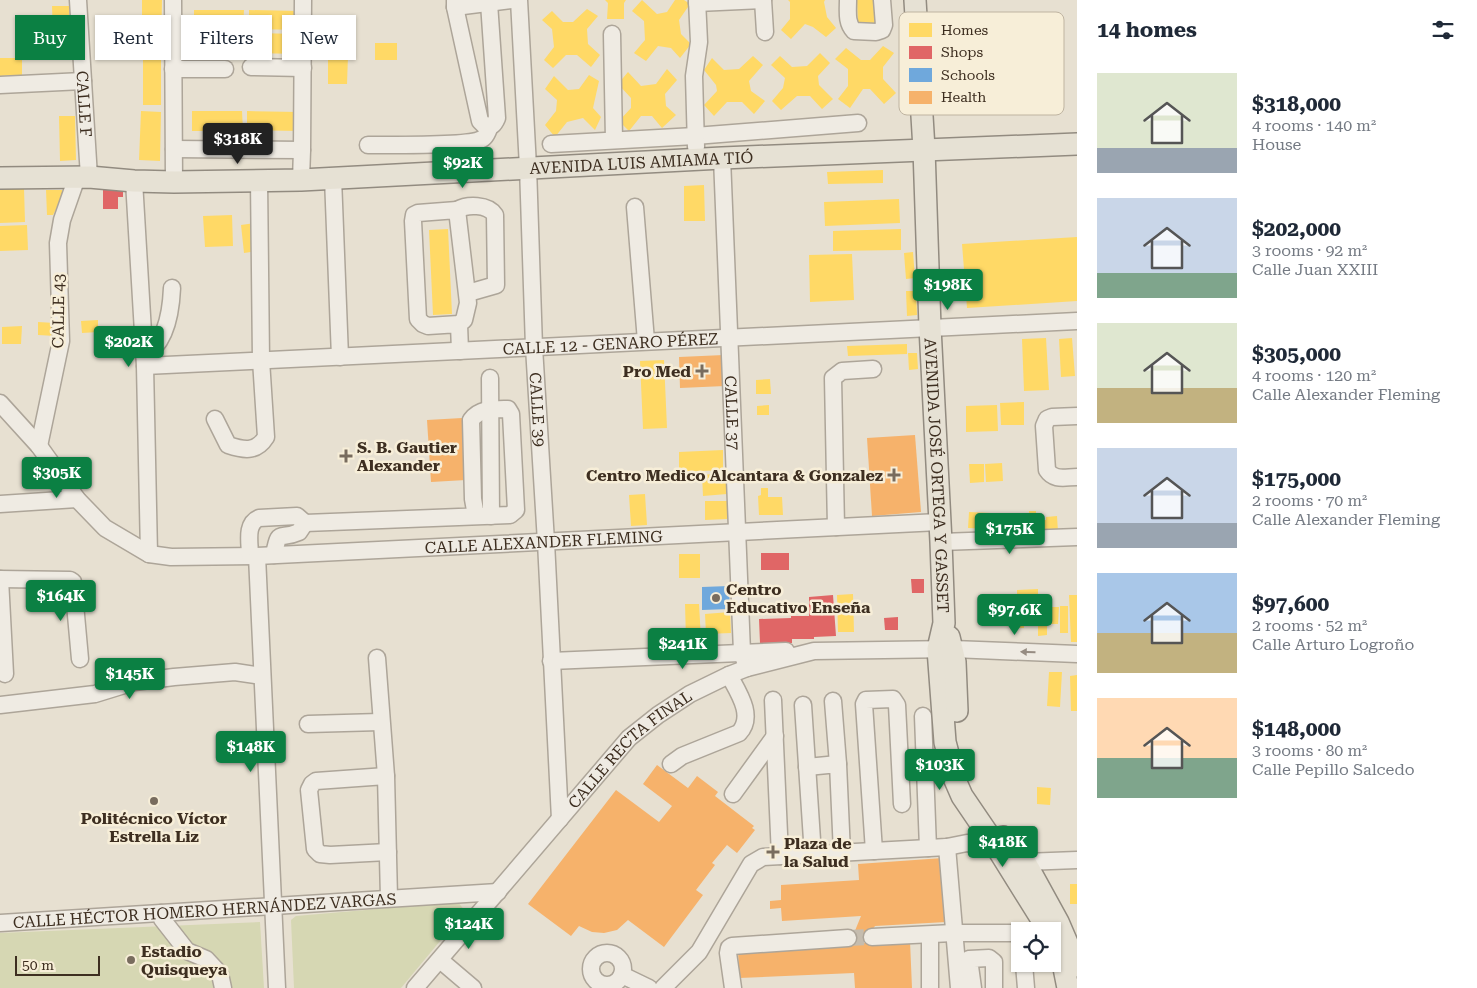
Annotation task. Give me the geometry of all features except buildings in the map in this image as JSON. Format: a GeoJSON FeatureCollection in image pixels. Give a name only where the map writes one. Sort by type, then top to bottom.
{"type":"FeatureCollection","features":[{"type":"Feature","properties":{"kind":"main road","name":"AVENIDA JOSÉ ORTEGA Y GASSET"},"geometry":{"type":"LineString","coordinates":[[922,115],[944,623],[959,746],[970,784],[986,815],[1013,850],[1025,862],[1058,922],[1077,966]]}},
{"type":"Feature","properties":{"kind":"main road","name":"AVENIDA LUIS AMIAMA TIÓ"},"geometry":{"type":"LineString","coordinates":[[0,178],[83,177],[174,182],[300,180],[697,159],[1077,144]]}},
{"type":"Feature","properties":{"kind":"main road","name":"AVENIDA JOSÉ ORTEGA Y GASSET"},"geometry":{"type":"LineString","coordinates":[[946,649],[945,742],[954,780],[970,810],[996,846],[1043,922]]}},
{"type":"Feature","properties":{"kind":"main road"},"geometry":{"type":"LineString","coordinates":[[1061,959],[1068,988]]}},
{"type":"Feature","properties":{"kind":"street","name":"CALLE F"},"geometry":{"type":"LineString","coordinates":[[78,0],[83,82],[83,177]]}},
{"type":"Feature","properties":{"kind":"street"},"geometry":{"type":"LineString","coordinates":[[173,0],[174,182]]}},
{"type":"Feature","properties":{"kind":"street"},"geometry":{"type":"LineString","coordinates":[[300,180],[302,150],[302,0]]}},
{"type":"Feature","properties":{"kind":"street"},"geometry":{"type":"LineString","coordinates":[[490,126],[485,126],[480,121],[455,3],[489,3],[511,0]]}},
{"type":"Feature","properties":{"kind":"street","name":"CALLE 39"},"geometry":{"type":"LineString","coordinates":[[519,0],[528,167],[534,348],[560,820]]}},
{"type":"Feature","properties":{"kind":"street"},"geometry":{"type":"LineString","coordinates":[[697,159],[694,76],[699,42],[697,1],[763,0],[764,32]]}},
{"type":"Feature","properties":{"kind":"street"},"geometry":{"type":"LineString","coordinates":[[848,0],[848,23],[852,30],[876,32],[882,30],[884,25],[882,0]]}},
{"type":"Feature","properties":{"kind":"street"},"geometry":{"type":"LineString","coordinates":[[368,145],[459,143],[481,140],[487,135],[490,126],[494,124],[497,118],[489,3]]}},
{"type":"Feature","properties":{"kind":"street"},"geometry":{"type":"LineString","coordinates":[[612,34],[614,140]]}},
{"type":"Feature","properties":{"kind":"street"},"geometry":{"type":"LineString","coordinates":[[173,69],[225,68]]}},
{"type":"Feature","properties":{"kind":"street"},"geometry":{"type":"LineString","coordinates":[[251,68],[302,68]]}},
{"type":"Feature","properties":{"kind":"street"},"geometry":{"type":"LineString","coordinates":[[0,85],[83,82]]}},
{"type":"Feature","properties":{"kind":"street"},"geometry":{"type":"LineString","coordinates":[[552,144],[695,136],[858,123]]}},
{"type":"Feature","properties":{"kind":"street"},"geometry":{"type":"LineString","coordinates":[[174,149],[302,150]]}},
{"type":"Feature","properties":{"kind":"street","name":"CALLE 37"},"geometry":{"type":"LineString","coordinates":[[722,158],[742,652],[747,668]]}},
{"type":"Feature","properties":{"kind":"street","name":"CALLE 43"},"geometry":{"type":"LineString","coordinates":[[39,446],[61,340],[58,243],[62,220],[83,177]]}},
{"type":"Feature","properties":{"kind":"street"},"geometry":{"type":"LineString","coordinates":[[333,178],[340,357]]}},
{"type":"Feature","properties":{"kind":"street"},"geometry":{"type":"LineString","coordinates":[[215,419],[228,445],[242,449],[255,448],[262,444],[266,437],[261,360],[259,180]]}},
{"type":"Feature","properties":{"kind":"street"},"geometry":{"type":"LineString","coordinates":[[134,181],[144,360],[149,554]]}},
{"type":"Feature","properties":{"kind":"street"},"geometry":{"type":"LineString","coordinates":[[457,210],[468,293],[464,320],[458,324],[428,326],[418,319],[414,215],[418,213],[457,210],[466,206],[485,208],[493,212],[495,216],[496,284],[468,293]]}},
{"type":"Feature","properties":{"kind":"street"},"geometry":{"type":"LineString","coordinates":[[635,207],[646,341]]}},
{"type":"Feature","properties":{"kind":"street"},"geometry":{"type":"LineString","coordinates":[[144,360],[156,346],[163,331],[171,305],[172,288]]}},
{"type":"Feature","properties":{"kind":"street","name":"CALLE 12 - GENARO PÉREZ"},"geometry":{"type":"LineString","coordinates":[[144,360],[261,360],[340,357],[1077,321]]}},
{"type":"Feature","properties":{"kind":"street"},"geometry":{"type":"LineString","coordinates":[[458,324],[460,351]]}},
{"type":"Feature","properties":{"kind":"street"},"geometry":{"type":"LineString","coordinates":[[836,527],[833,378],[842,371],[873,369]]}},
{"type":"Feature","properties":{"kind":"street"},"geometry":{"type":"LineString","coordinates":[[490,378],[490,409]]}},
{"type":"Feature","properties":{"kind":"street"},"geometry":{"type":"LineString","coordinates":[[0,403],[39,446],[77,499],[104,528],[149,554]]}},
{"type":"Feature","properties":{"kind":"street"},"geometry":{"type":"LineString","coordinates":[[278,988],[262,676],[254,556],[250,526],[254,520],[259,518],[297,516],[305,523],[510,515],[516,510],[511,414],[508,409],[490,409],[478,413],[470,420],[473,499],[484,516]]}},
{"type":"Feature","properties":{"kind":"street"},"geometry":{"type":"LineString","coordinates":[[1077,416],[1052,417],[1047,420],[1044,426],[1047,470],[1050,475],[1056,478],[1077,476]]}},
{"type":"Feature","properties":{"kind":"street"},"geometry":{"type":"LineString","coordinates":[[0,504],[77,499]]}},
{"type":"Feature","properties":{"kind":"street"},"geometry":{"type":"LineString","coordinates":[[274,555],[277,538],[299,532],[305,523]]}},
{"type":"Feature","properties":{"kind":"street","name":"CALLE ALEXANDER FLEMING"},"geometry":{"type":"LineString","coordinates":[[149,554],[171,557],[254,556],[836,527],[1077,537]]}},
{"type":"Feature","properties":{"kind":"street"},"geometry":{"type":"LineString","coordinates":[[5,674],[0,579],[70,580],[73,582],[80,659]]}},
{"type":"Feature","properties":{"kind":"street","name":"CALLE RECTA FINAL"},"geometry":{"type":"LineString","coordinates":[[415,988],[629,738],[658,715],[690,694],[747,668],[814,651],[946,649],[1077,654]]}},
{"type":"Feature","properties":{"kind":"street"},"geometry":{"type":"LineString","coordinates":[[551,661],[742,652],[814,651]]}},
{"type":"Feature","properties":{"kind":"street"},"geometry":{"type":"LineString","coordinates":[[377,658],[380,722],[386,776],[389,898]]}},
{"type":"Feature","properties":{"kind":"street"},"geometry":{"type":"LineString","coordinates":[[0,706],[95,694],[134,682],[174,677],[235,672],[262,676]]}},
{"type":"Feature","properties":{"kind":"street"},"geometry":{"type":"LineString","coordinates":[[671,764],[682,756],[739,733],[744,728],[747,721],[746,712],[729,675]]}},
{"type":"Feature","properties":{"kind":"street"},"geometry":{"type":"LineString","coordinates":[[874,850],[864,704],[866,700],[893,699],[898,704],[902,804]]}},
{"type":"Feature","properties":{"kind":"street"},"geometry":{"type":"LineString","coordinates":[[773,700],[780,856]]}},
{"type":"Feature","properties":{"kind":"street"},"geometry":{"type":"LineString","coordinates":[[833,701],[842,853]]}},
{"type":"Feature","properties":{"kind":"street"},"geometry":{"type":"LineString","coordinates":[[803,705],[812,840]]}},
{"type":"Feature","properties":{"kind":"street"},"geometry":{"type":"LineString","coordinates":[[923,716],[928,848]]}},
{"type":"Feature","properties":{"kind":"street"},"geometry":{"type":"LineString","coordinates":[[308,724],[380,722]]}},
{"type":"Feature","properties":{"kind":"street"},"geometry":{"type":"LineString","coordinates":[[733,794],[775,736]]}},
{"type":"Feature","properties":{"kind":"street"},"geometry":{"type":"LineString","coordinates":[[900,760],[925,757]]}},
{"type":"Feature","properties":{"kind":"street"},"geometry":{"type":"LineString","coordinates":[[807,767],[838,764]]}},
{"type":"Feature","properties":{"kind":"street"},"geometry":{"type":"LineString","coordinates":[[386,776],[316,781],[309,790],[316,849],[320,854],[388,852]]}},
{"type":"Feature","properties":{"kind":"street"},"geometry":{"type":"LineString","coordinates":[[663,988],[700,952],[751,864],[763,857],[946,847],[967,843],[996,846],[1025,862],[1077,860]]}},
{"type":"Feature","properties":{"kind":"street"},"geometry":{"type":"LineString","coordinates":[[946,847],[959,988]]}},
{"type":"Feature","properties":{"kind":"street","name":"CALLE HÉCTOR HOMERO HERNÁNDEZ VARGAS"},"geometry":{"type":"LineString","coordinates":[[0,923],[498,892]]}},
{"type":"Feature","properties":{"kind":"street"},"geometry":{"type":"LineString","coordinates":[[161,913],[162,919],[187,951],[206,959],[220,974],[223,988]]}},
{"type":"Feature","properties":{"kind":"street"},"geometry":{"type":"LineString","coordinates":[[872,937],[954,933],[1011,933]]}},
{"type":"Feature","properties":{"kind":"street"},"geometry":{"type":"LineString","coordinates":[[930,935],[930,988]]}},
{"type":"Feature","properties":{"kind":"street"},"geometry":{"type":"LineString","coordinates":[[733,988],[728,953],[729,948],[732,946],[848,938]]}},
{"type":"Feature","properties":{"kind":"street"},"geometry":{"type":"LineString","coordinates":[[973,988],[969,959],[989,958],[994,962],[994,988]]}},
{"type":"Feature","properties":{"kind":"street"},"geometry":{"type":"LineString","coordinates":[[440,960],[471,987]]}},
{"type":"Feature","properties":{"kind":"street"},"geometry":{"type":"LineString","coordinates":[[1025,972],[1026,988]]}},
{"type":"Feature","properties":{"kind":"street"},"geometry":{"type":"LineString","coordinates":[[622,975],[649,988]]}},
{"type":"Feature","properties":{"kind":"green space"},"geometry":{"type":"Polygon","coordinates":[[[458,902],[465,911],[401,988],[294,988],[291,920],[296,916],[458,902]]]}},
{"type":"Feature","properties":{"kind":"green space","name":"Estadio Quisqueya"},"geometry":{"type":"Polygon","coordinates":[[[260,922],[264,988],[0,988],[0,933],[260,922]]]}},
{"type":"Feature","properties":{"kind":"tunnel"},"geometry":{"type":"LineString","coordinates":[[848,938],[872,937]]}},
{"type":"Feature","properties":{"kind":"place","name":"Pro Med"},"geometry":{"type":"Point","coordinates":[702,371]}},
{"type":"Feature","properties":{"kind":"place","name":"S. B. Gautier Alexander"},"geometry":{"type":"Point","coordinates":[346,456]}},
{"type":"Feature","properties":{"kind":"place","name":"Centro Medico Alcantara & Gonzalez"},"geometry":{"type":"Point","coordinates":[894,475]}},
{"type":"Feature","properties":{"kind":"place","name":"Centro Educativo Enseña"},"geometry":{"type":"Point","coordinates":[716,598]}},
{"type":"Feature","properties":{"kind":"place","name":"Politécnico Víctor Estrella Liz"},"geometry":{"type":"Point","coordinates":[154,801]}},
{"type":"Feature","properties":{"kind":"place","name":"Plaza de la Salud"},"geometry":{"type":"Point","coordinates":[773,852]}},
{"type":"Feature","properties":{"kind":"place","name":"Estadio Quisqueya"},"geometry":{"type":"Point","coordinates":[131,960]}}]}
